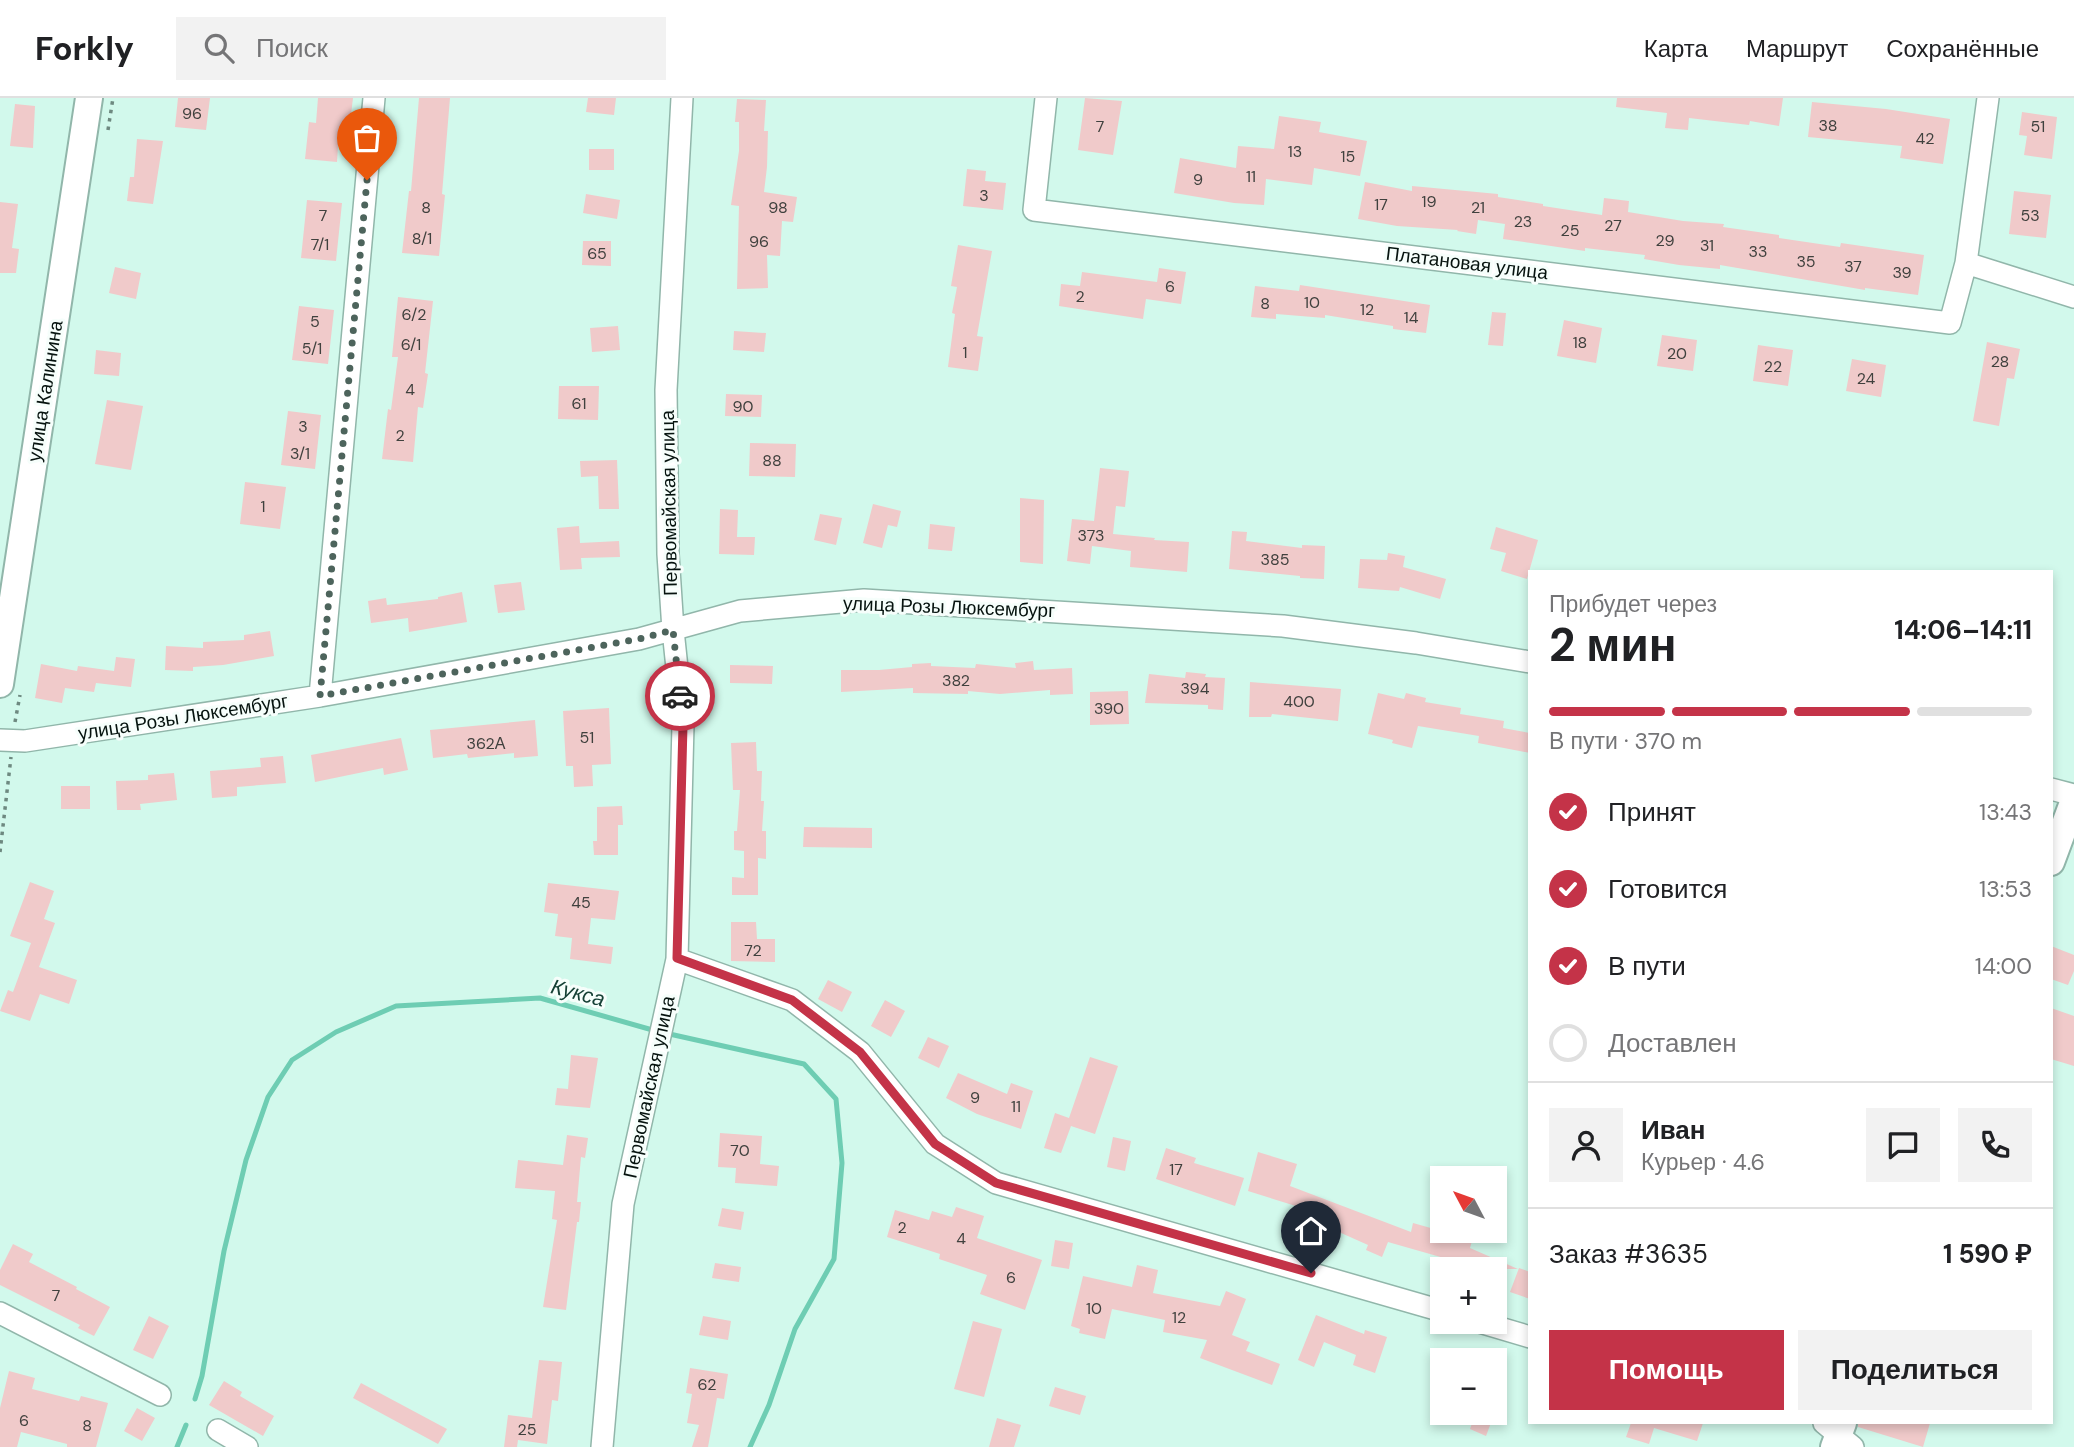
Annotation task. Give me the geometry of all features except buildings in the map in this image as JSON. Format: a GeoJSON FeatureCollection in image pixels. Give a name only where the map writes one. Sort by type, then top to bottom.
{"type":"FeatureCollection","features":[{"type":"Feature","properties":{"kind":"street","name":"улица Калинина"},"geometry":{"type":"LineString","coordinates":[[0,684],[89,98]]}},
{"type":"Feature","properties":{"kind":"street"},"geometry":{"type":"LineString","coordinates":[[320,696],[374,98]]}},
{"type":"Feature","properties":{"kind":"street","name":"Первомайская улица"},"geometry":{"type":"LineString","coordinates":[[602,1447],[623,1204],[677,958],[683,725],[668,554],[666,390],[682,98]]}},
{"type":"Feature","properties":{"kind":"street","name":"Платановая улица"},"geometry":{"type":"LineString","coordinates":[[1046,98],[1034,210],[1950,323],[1966,263]]}},
{"type":"Feature","properties":{"kind":"street"},"geometry":{"type":"LineString","coordinates":[[1988,98],[1966,263],[2074,297]]}},
{"type":"Feature","properties":{"kind":"street","name":"улица Розы Люксембург"},"geometry":{"type":"LineString","coordinates":[[0,740],[26,741],[320,696],[639,639],[740,611],[864,600],[1283,626],[1416,643],[1528,662]]}},
{"type":"Feature","properties":{"kind":"street"},"geometry":{"type":"LineString","coordinates":[[2053,790],[2074,795]]}},
{"type":"Feature","properties":{"kind":"street"},"geometry":{"type":"LineString","coordinates":[[2053,857],[2074,800]]}},
{"type":"Feature","properties":{"kind":"street"},"geometry":{"type":"LineString","coordinates":[[677,958],[792,1000],[860,1052],[935,1144],[996,1183],[1430,1308]]}},
{"type":"Feature","properties":{"kind":"street"},"geometry":{"type":"LineString","coordinates":[[0,1313],[160,1395]]}},
{"type":"Feature","properties":{"kind":"street"},"geometry":{"type":"LineString","coordinates":[[1507,1330],[1528,1336]]}},
{"type":"Feature","properties":{"kind":"street"},"geometry":{"type":"LineString","coordinates":[[218,1430],[247,1447]]}},
{"type":"Feature","properties":{"kind":"waterway","name":"Кукса"},"geometry":{"type":"LineString","coordinates":[[195,1399],[202,1376],[224,1251],[246,1160],[268,1097],[292,1060],[336,1032],[396,1006],[540,998],[656,1031]]}},
{"type":"Feature","properties":{"kind":"waterway","name":"Кукса"},"geometry":{"type":"LineString","coordinates":[[665,1033],[804,1064],[836,1099],[842,1163],[834,1259],[795,1329],[769,1405],[750,1447]]}},
{"type":"Feature","properties":{"kind":"waterway","name":"Кукса"},"geometry":{"type":"LineString","coordinates":[[177,1447],[186,1425]]}},
{"type":"Feature","properties":{"kind":"way so far"},"geometry":{"type":"LineString","coordinates":[[367,180],[320,696],[639,639],[673,630],[680,696]]}},
{"type":"Feature","properties":{"kind":"route"},"geometry":{"type":"LineString","coordinates":[[680,696],[683,725],[677,958],[792,1000],[860,1052],[935,1144],[996,1183],[1311,1273]]}}]}
